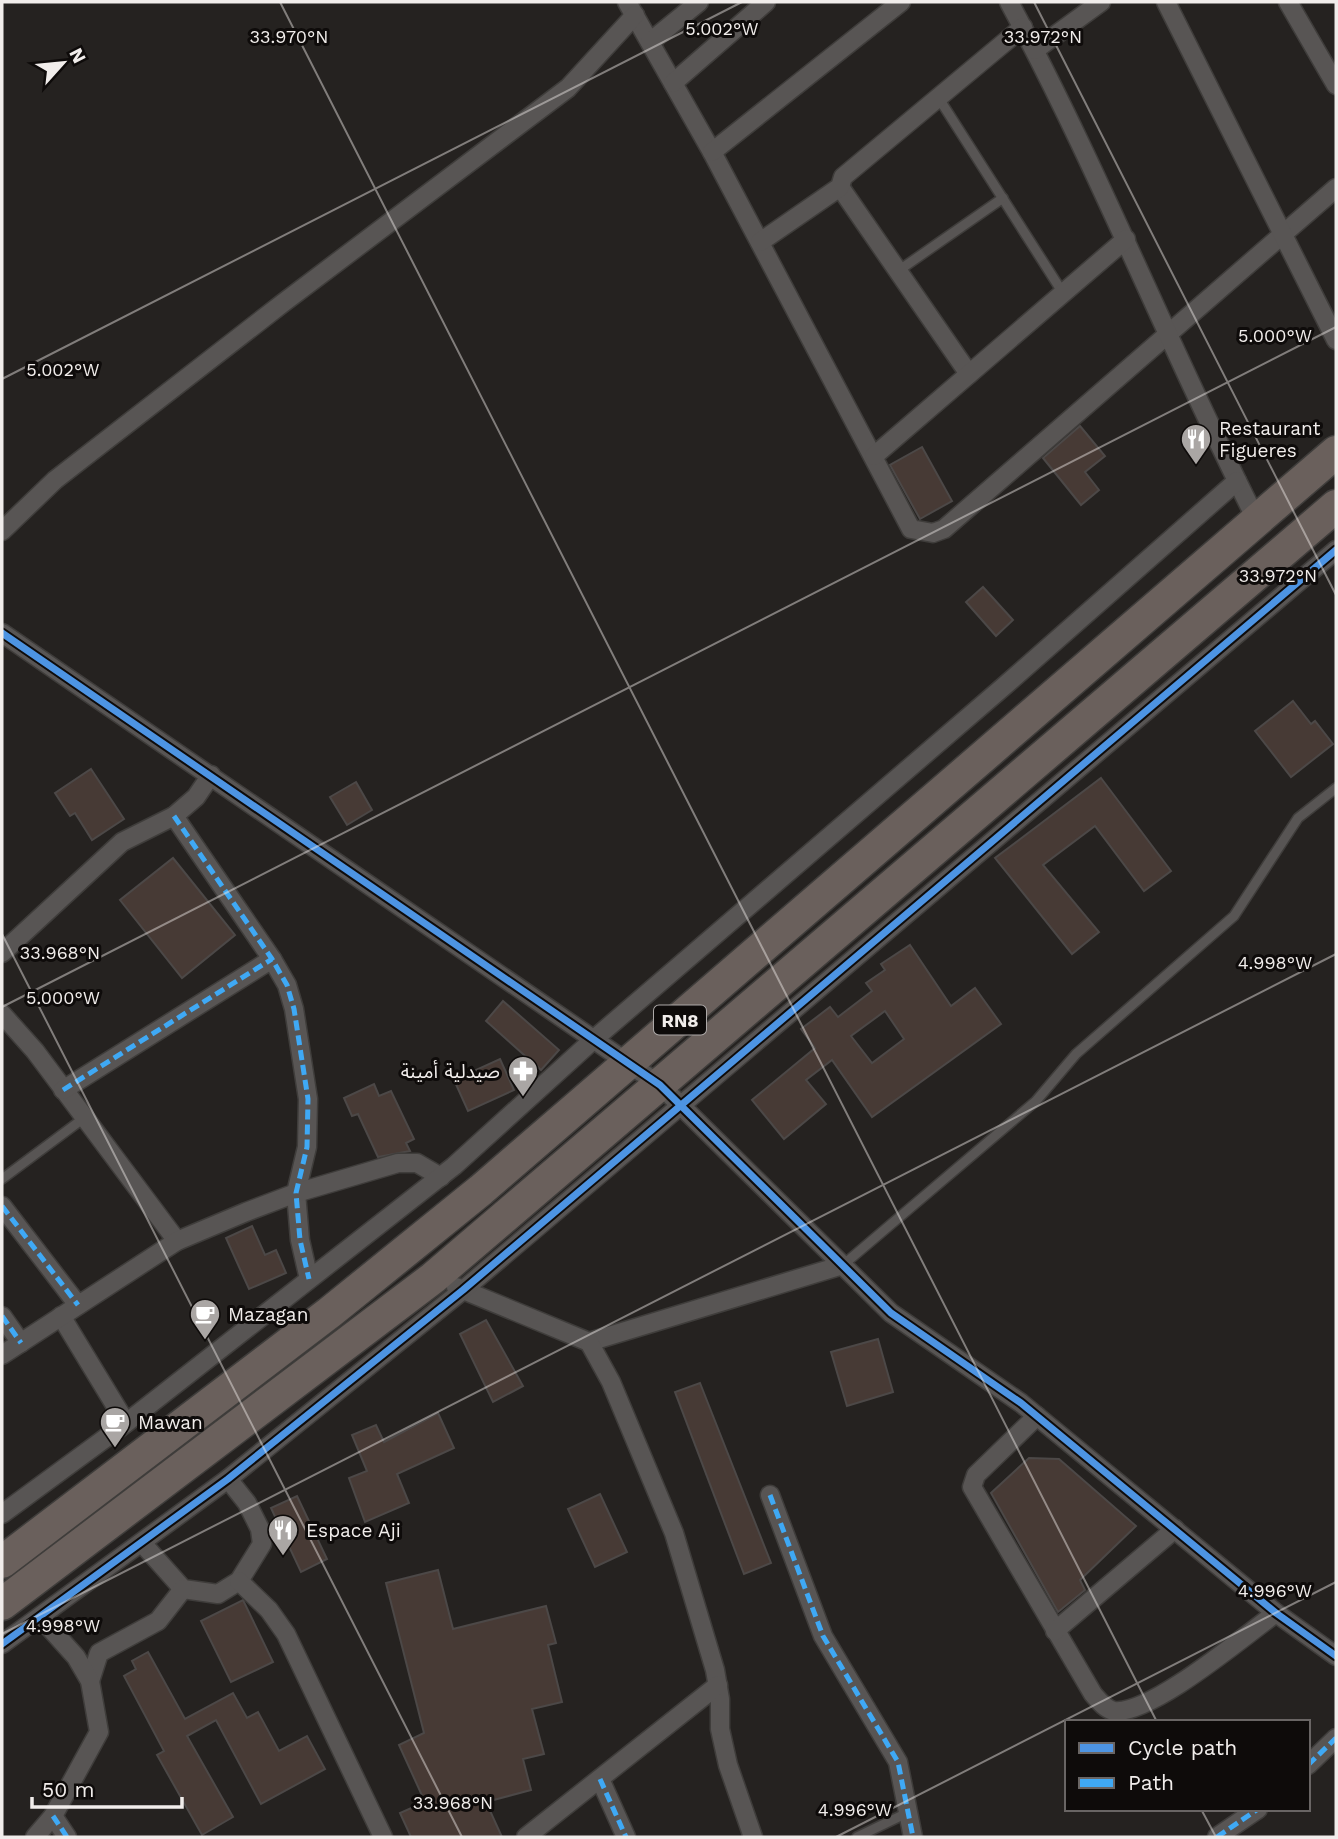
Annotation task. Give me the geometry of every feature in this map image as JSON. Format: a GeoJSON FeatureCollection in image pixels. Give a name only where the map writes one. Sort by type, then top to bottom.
{"type":"FeatureCollection","features":[{"type":"Feature","properties":{"kind":"highway","name":"RN8"},"geometry":{"type":"LineString","coordinates":[[2,1562],[329,1313],[481,1190],[1336,452]]}},
{"type":"Feature","properties":{"kind":"highway","name":"RN8"},"geometry":{"type":"LineString","coordinates":[[2,1604],[670,1095],[1181,635],[1335,511]]}},
{"type":"Feature","properties":{"kind":"street"},"geometry":{"type":"LineString","coordinates":[[650,42],[699,2]]}},
{"type":"Feature","properties":{"kind":"street"},"geometry":{"type":"LineString","coordinates":[[673,83],[766,2]]}},
{"type":"Feature","properties":{"kind":"street"},"geometry":{"type":"LineString","coordinates":[[712,152],[901,2]]}},
{"type":"Feature","properties":{"kind":"street"},"geometry":{"type":"LineString","coordinates":[[1009,2],[1126,239],[1168,337],[1257,521]]}},
{"type":"Feature","properties":{"kind":"street"},"geometry":{"type":"LineString","coordinates":[[1035,50],[1101,2]]}},
{"type":"Feature","properties":{"kind":"street"},"geometry":{"type":"LineString","coordinates":[[1166,2],[1336,340]]}},
{"type":"Feature","properties":{"kind":"street"},"geometry":{"type":"LineString","coordinates":[[1288,2],[1336,85]]}},
{"type":"Feature","properties":{"kind":"street"},"geometry":{"type":"LineString","coordinates":[[2,531],[76,463],[568,88],[631,8],[712,152],[911,529],[933,534],[944,529],[1168,337],[1336,188]]}},
{"type":"Feature","properties":{"kind":"street"},"geometry":{"type":"LineString","coordinates":[[760,242],[840,187],[843,177],[1023,27]]}},
{"type":"Feature","properties":{"kind":"street"},"geometry":{"type":"LineString","coordinates":[[840,187],[969,374]]}},
{"type":"Feature","properties":{"kind":"street"},"geometry":{"type":"LineString","coordinates":[[874,456],[1126,239]]}},
{"type":"Feature","properties":{"kind":"street"},"geometry":{"type":"LineString","coordinates":[[2,1514],[126,1423],[441,1177],[593,1040],[1002,688],[1237,481]]}},
{"type":"Feature","properties":{"kind":"street"},"geometry":{"type":"LineString","coordinates":[[2,1644],[228,1479],[463,1290],[670,1095],[1336,550]]}},
{"type":"Feature","properties":{"kind":"street"},"geometry":{"type":"LineString","coordinates":[[2,633],[670,1095],[891,1313],[1037,1416],[1276,1613],[1336,1656]]}},
{"type":"Feature","properties":{"kind":"street"},"geometry":{"type":"LineString","coordinates":[[2,953],[122,842],[174,816],[196,797],[211,775]]}},
{"type":"Feature","properties":{"kind":"street"},"geometry":{"type":"LineString","coordinates":[[174,816],[272,959],[286,985],[294,1009],[308,1098],[307,1147],[296,1193],[300,1241],[309,1279]]}},
{"type":"Feature","properties":{"kind":"street"},"geometry":{"type":"LineString","coordinates":[[63,1090],[272,959]]}},
{"type":"Feature","properties":{"kind":"street"},"geometry":{"type":"LineString","coordinates":[[2,1014],[177,1241]]}},
{"type":"Feature","properties":{"kind":"street"},"geometry":{"type":"LineString","coordinates":[[2,1355],[177,1241],[296,1193],[398,1163],[417,1163],[441,1177]]}},
{"type":"Feature","properties":{"kind":"street"},"geometry":{"type":"LineString","coordinates":[[2,1206],[78,1306]]}},
{"type":"Feature","properties":{"kind":"street"},"geometry":{"type":"LineString","coordinates":[[589,1342],[843,1265]]}},
{"type":"Feature","properties":{"kind":"street"},"geometry":{"type":"LineString","coordinates":[[433,1278],[589,1342],[611,1382],[674,1533],[718,1685],[720,1729],[726,1753],[753,1837]]}},
{"type":"Feature","properties":{"kind":"street"},"geometry":{"type":"LineString","coordinates":[[2,1315],[21,1343]]}},
{"type":"Feature","properties":{"kind":"street"},"geometry":{"type":"LineString","coordinates":[[61,1316],[126,1423]]}},
{"type":"Feature","properties":{"kind":"street"},"geometry":{"type":"LineString","coordinates":[[1037,1416],[976,1475],[972,1487],[1093,1694],[1107,1708],[1116,1711],[1157,1699],[1276,1613]]}},
{"type":"Feature","properties":{"kind":"street"},"geometry":{"type":"LineString","coordinates":[[142,1543],[183,1589],[218,1594],[239,1581],[262,1544],[260,1529],[247,1503],[228,1479]]}},
{"type":"Feature","properties":{"kind":"street"},"geometry":{"type":"LineString","coordinates":[[770,1495],[823,1636],[898,1762],[913,1837]]}},
{"type":"Feature","properties":{"kind":"street"},"geometry":{"type":"LineString","coordinates":[[1055,1631],[1175,1529]]}},
{"type":"Feature","properties":{"kind":"street"},"geometry":{"type":"LineString","coordinates":[[239,1581],[269,1610],[286,1634],[383,1837]]}},
{"type":"Feature","properties":{"kind":"street"},"geometry":{"type":"LineString","coordinates":[[90,1681],[99,1653],[158,1622],[183,1589]]}},
{"type":"Feature","properties":{"kind":"street"},"geometry":{"type":"LineString","coordinates":[[35,1837],[53,1816],[99,1731],[90,1681],[76,1657],[40,1617]]}},
{"type":"Feature","properties":{"kind":"street"},"geometry":{"type":"LineString","coordinates":[[526,1837],[718,1685]]}},
{"type":"Feature","properties":{"kind":"street"},"geometry":{"type":"LineString","coordinates":[[1310,1763],[1336,1738]]}},
{"type":"Feature","properties":{"kind":"street"},"geometry":{"type":"LineString","coordinates":[[600,1779],[626,1837]]}},
{"type":"Feature","properties":{"kind":"street"},"geometry":{"type":"LineString","coordinates":[[1217,1837],[1255,1811]]}},
{"type":"Feature","properties":{"kind":"street"},"geometry":{"type":"LineString","coordinates":[[53,1816],[67,1837]]}},
{"type":"Feature","properties":{"kind":"lane"},"geometry":{"type":"LineString","coordinates":[[938,97],[1063,293]]}},
{"type":"Feature","properties":{"kind":"lane"},"geometry":{"type":"LineString","coordinates":[[897,271],[1003,198]]}},
{"type":"Feature","properties":{"kind":"lane"},"geometry":{"type":"LineString","coordinates":[[843,1265],[1036,1101],[1076,1054],[1234,916],[1298,818],[1336,788]]}},
{"type":"Feature","properties":{"kind":"lane"},"geometry":{"type":"LineString","coordinates":[[2,1179],[84,1118]]}},
{"type":"Feature","properties":{"kind":"lane"},"geometry":{"type":"LineString","coordinates":[[857,1837],[907,1813]]}},
{"type":"Feature","properties":{"kind":"building"},"geometry":{"type":"Polygon","coordinates":[[[1080,426],[1105,456],[1085,472],[1099,490],[1081,505],[1043,458],[1080,426]]]}},
{"type":"Feature","properties":{"kind":"building"},"geometry":{"type":"Polygon","coordinates":[[[922,447],[952,501],[920,519],[890,465],[922,447]]]}},
{"type":"Feature","properties":{"kind":"building"},"geometry":{"type":"Polygon","coordinates":[[[983,587],[1013,620],[996,636],[966,602],[983,587]]]}},
{"type":"Feature","properties":{"kind":"building"},"geometry":{"type":"Polygon","coordinates":[[[1293,701],[1311,724],[1315,721],[1333,744],[1291,777],[1255,731],[1293,701]]]}},
{"type":"Feature","properties":{"kind":"building"},"geometry":{"type":"Polygon","coordinates":[[[91,769],[124,819],[92,840],[75,813],[70,816],[55,793],[91,769]]]}},
{"type":"Feature","properties":{"kind":"building"},"geometry":{"type":"Polygon","coordinates":[[[1101,778],[1171,871],[1144,891],[1095,826],[1043,865],[1099,932],[1072,954],[995,858],[1101,778]]]}},
{"type":"Feature","properties":{"kind":"building"},"geometry":{"type":"Polygon","coordinates":[[[356,782],[372,810],[347,825],[330,797],[356,782]]]}},
{"type":"Feature","properties":{"kind":"building"},"geometry":{"type":"Polygon","coordinates":[[[173,858],[235,935],[182,978],[120,900],[173,858]]]}},
{"type":"Feature","properties":{"kind":"building"},"geometry":{"type":"Polygon","coordinates":[[[910,945],[951,1006],[975,988],[1001,1024],[872,1117],[832,1060],[806,1080],[826,1104],[784,1139],[752,1100],[815,1048],[801,1029],[830,1007],[838,1017],[872,991],[866,983],[885,970],[881,964],[910,945]],[[885,1011],[851,1036],[872,1063],[904,1039],[885,1011]]]}},
{"type":"Feature","properties":{"kind":"building"},"geometry":{"type":"Polygon","coordinates":[[[503,1001],[559,1050],[541,1070],[486,1021],[503,1001]]]}},
{"type":"Feature","properties":{"kind":"building"},"geometry":{"type":"Polygon","coordinates":[[[500,1059],[514,1090],[468,1111],[454,1080],[500,1059]]]}},
{"type":"Feature","properties":{"kind":"building"},"geometry":{"type":"Polygon","coordinates":[[[374,1084],[379,1096],[391,1091],[414,1139],[406,1143],[410,1151],[378,1157],[358,1114],[352,1116],[344,1098],[374,1084]]]}},
{"type":"Feature","properties":{"kind":"building"},"geometry":{"type":"Polygon","coordinates":[[[252,1226],[265,1255],[276,1250],[286,1273],[249,1289],[226,1238],[252,1226]]]}},
{"type":"Feature","properties":{"kind":"building"},"geometry":{"type":"Polygon","coordinates":[[[486,1320],[523,1386],[493,1402],[460,1334],[486,1320]]]}},
{"type":"Feature","properties":{"kind":"building"},"geometry":{"type":"Polygon","coordinates":[[[878,1339],[893,1392],[847,1406],[831,1352],[878,1339]]]}},
{"type":"Feature","properties":{"kind":"building"},"geometry":{"type":"Polygon","coordinates":[[[700,1383],[771,1563],[744,1574],[675,1392],[700,1383]]]}},
{"type":"Feature","properties":{"kind":"building"},"geometry":{"type":"Polygon","coordinates":[[[438,1413],[454,1448],[397,1474],[409,1503],[365,1522],[349,1478],[367,1471],[352,1435],[376,1425],[384,1442],[438,1413]]]}},
{"type":"Feature","properties":{"kind":"building"},"geometry":{"type":"Polygon","coordinates":[[[1029,1458],[1059,1459],[1136,1526],[1080,1580],[1085,1590],[1058,1612],[991,1493],[1029,1458]]]}},
{"type":"Feature","properties":{"kind":"building"},"geometry":{"type":"Polygon","coordinates":[[[600,1494],[627,1552],[595,1567],[568,1509],[600,1494]]]}},
{"type":"Feature","properties":{"kind":"building"},"geometry":{"type":"Polygon","coordinates":[[[297,1496],[327,1559],[301,1572],[271,1508],[297,1496]]]}},
{"type":"Feature","properties":{"kind":"building"},"geometry":{"type":"Polygon","coordinates":[[[438,1570],[453,1629],[546,1606],[556,1643],[548,1645],[562,1702],[532,1709],[544,1754],[523,1759],[531,1790],[486,1802],[502,1837],[411,1837],[400,1813],[425,1802],[399,1745],[424,1733],[386,1583],[438,1570]]]}},
{"type":"Feature","properties":{"kind":"building"},"geometry":{"type":"Polygon","coordinates":[[[243,1600],[273,1662],[231,1682],[201,1621],[243,1600]]]}},
{"type":"Feature","properties":{"kind":"building"},"geometry":{"type":"Polygon","coordinates":[[[148,1652],[185,1719],[233,1693],[247,1718],[258,1712],[279,1751],[307,1736],[325,1769],[261,1804],[216,1720],[187,1736],[233,1817],[202,1835],[157,1755],[164,1751],[124,1676],[136,1669],[132,1661],[148,1652]]]}},
{"type":"Feature","properties":{"kind":"marked path"},"geometry":{"type":"LineString","coordinates":[[174,816],[272,959],[287,985],[294,1009],[308,1099],[307,1147],[296,1193],[300,1240],[309,1279]]}},
{"type":"Feature","properties":{"kind":"marked path"},"geometry":{"type":"LineString","coordinates":[[63,1090],[272,959]]}},
{"type":"Feature","properties":{"kind":"marked path"},"geometry":{"type":"LineString","coordinates":[[2,1206],[78,1305]]}},
{"type":"Feature","properties":{"kind":"marked path"},"geometry":{"type":"LineString","coordinates":[[2,1316],[21,1343]]}},
{"type":"Feature","properties":{"kind":"marked path"},"geometry":{"type":"LineString","coordinates":[[770,1495],[823,1636],[898,1762],[913,1837]]}},
{"type":"Feature","properties":{"kind":"marked path"},"geometry":{"type":"LineString","coordinates":[[1310,1763],[1336,1738]]}},
{"type":"Feature","properties":{"kind":"marked path"},"geometry":{"type":"LineString","coordinates":[[600,1779],[626,1837]]}},
{"type":"Feature","properties":{"kind":"marked path"},"geometry":{"type":"LineString","coordinates":[[1217,1837],[1255,1811]]}},
{"type":"Feature","properties":{"kind":"marked path"},"geometry":{"type":"LineString","coordinates":[[53,1816],[67,1837]]}},
{"type":"Feature","properties":{"kind":"cycle path"},"geometry":{"type":"LineString","coordinates":[[2,1644],[228,1479],[463,1290],[1336,550]]}},
{"type":"Feature","properties":{"kind":"cycle path"},"geometry":{"type":"LineString","coordinates":[[2,633],[660,1085],[891,1313],[1021,1403],[1276,1613],[1336,1656]]}},
{"type":"Feature","properties":{"kind":"place","name":"Restaurant Figueres"},"geometry":{"type":"Point","coordinates":[1196,466]}},
{"type":"Feature","properties":{"kind":"place","name":"صيدلية أمينة"},"geometry":{"type":"Point","coordinates":[523,1098]}},
{"type":"Feature","properties":{"kind":"place","name":"Mazagan"},"geometry":{"type":"Point","coordinates":[205,1341]}},
{"type":"Feature","properties":{"kind":"place","name":"Mawan"},"geometry":{"type":"Point","coordinates":[115,1449]}},
{"type":"Feature","properties":{"kind":"place","name":"Espace Aji"},"geometry":{"type":"Point","coordinates":[283,1557]}}]}
